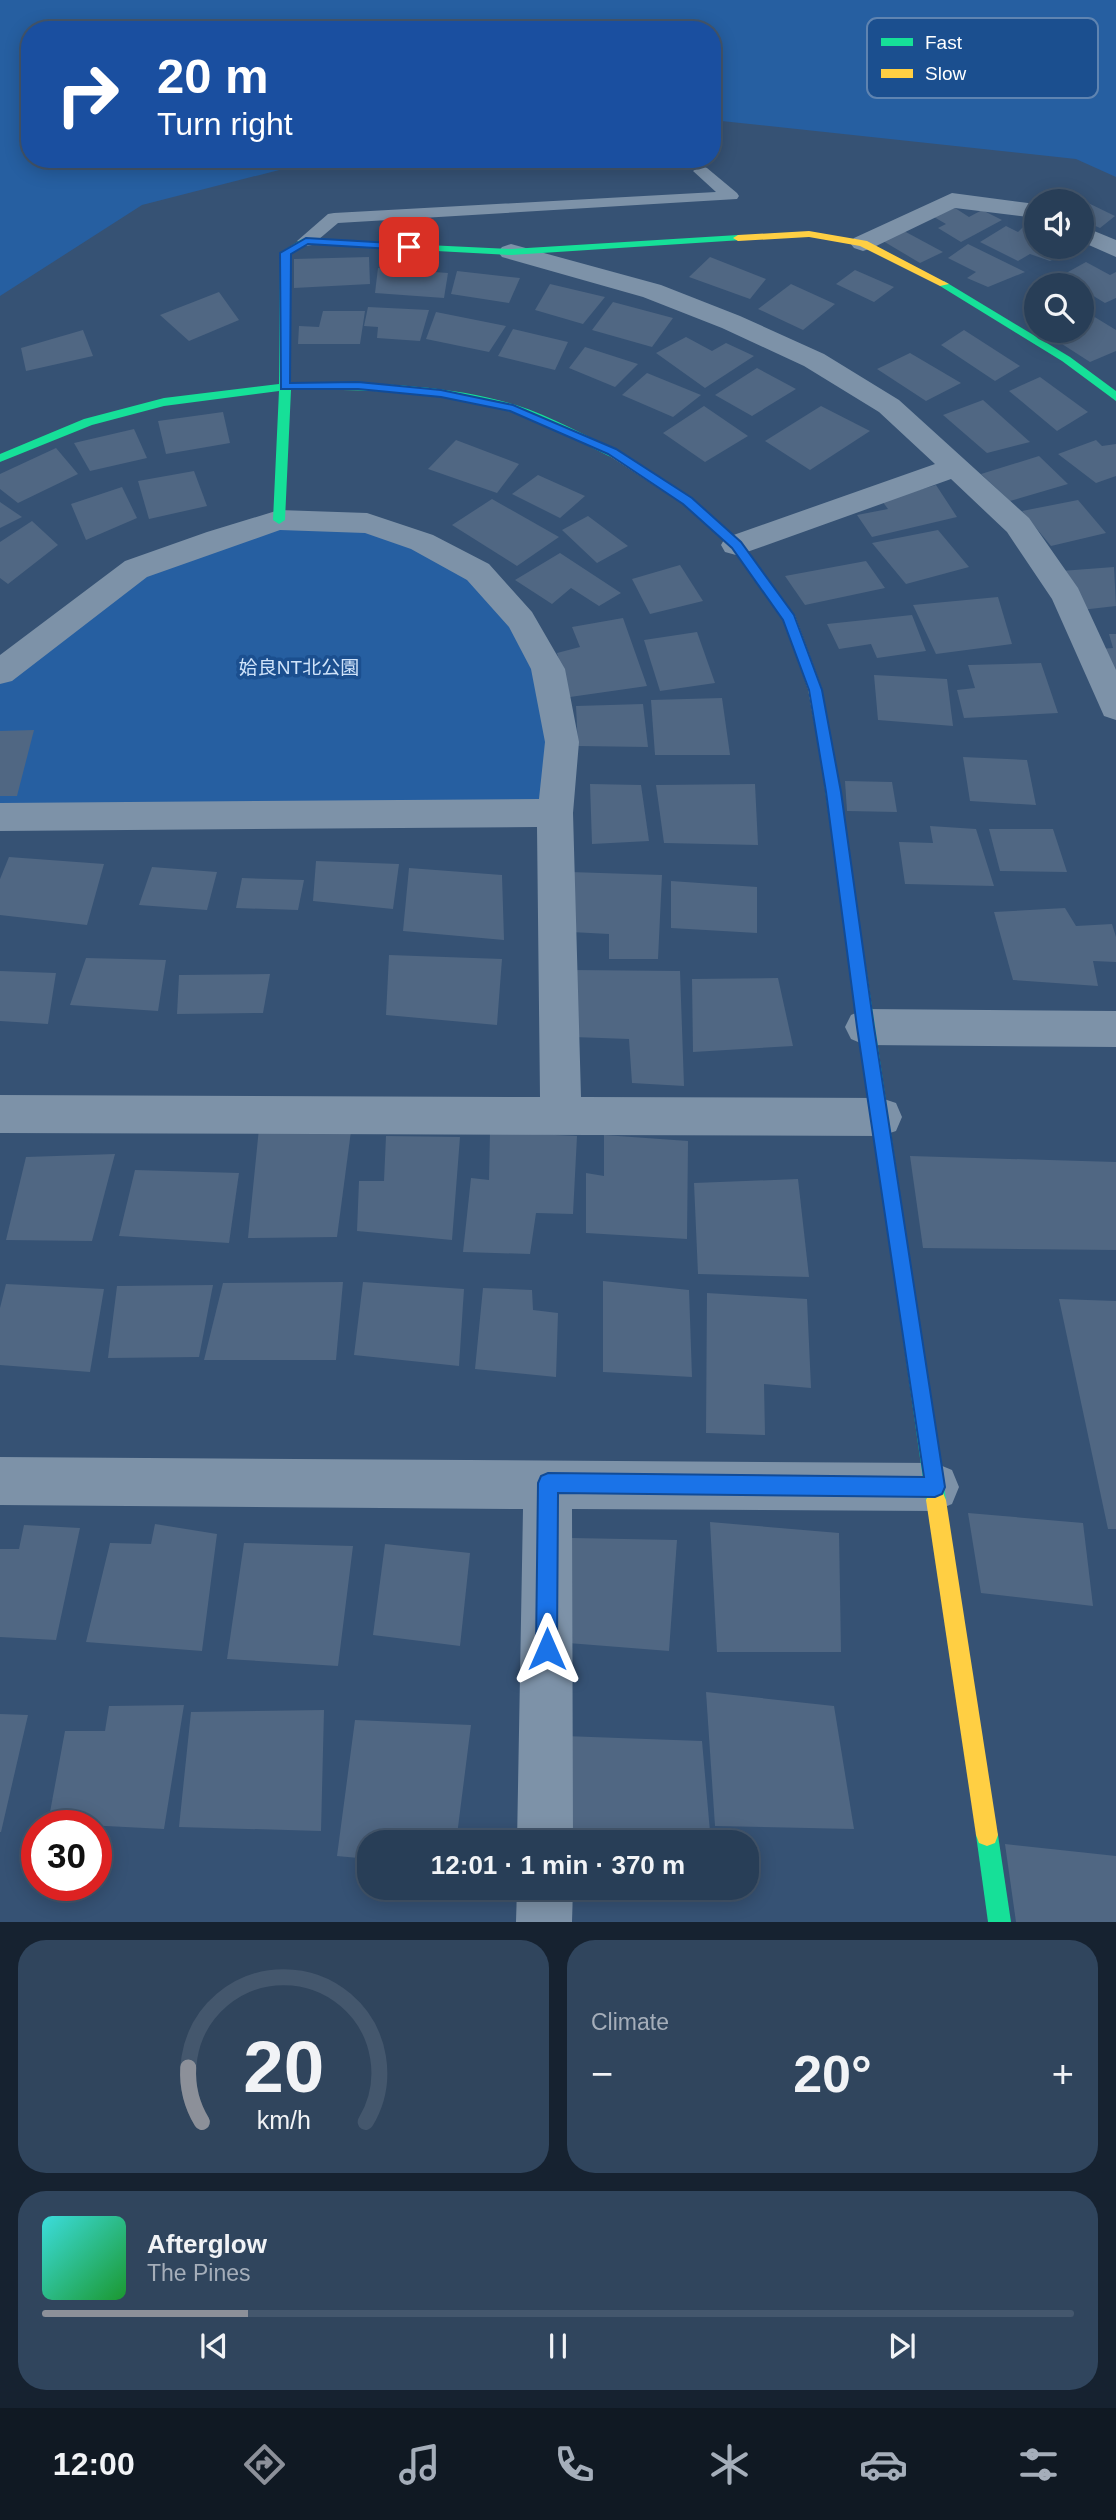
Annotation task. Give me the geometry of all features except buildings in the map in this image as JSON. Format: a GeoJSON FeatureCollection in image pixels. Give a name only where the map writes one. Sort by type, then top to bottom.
{"type":"FeatureCollection","features":[{"type":"Feature","properties":{"kind":"street"},"geometry":{"type":"LineString","coordinates":[[863,243],[952,200],[1024,209]]}},
{"type":"Feature","properties":{"kind":"street"},"geometry":{"type":"LineString","coordinates":[[279,520],[285,387],[285,253],[306,241],[512,253],[809,234],[863,243],[922,271],[999,316],[1066,359],[1116,397]]}},
{"type":"Feature","properties":{"kind":"street"},"geometry":{"type":"LineString","coordinates":[[1094,239],[1116,249]]}},
{"type":"Feature","properties":{"kind":"street"},"geometry":{"type":"LineString","coordinates":[[512,253],[652,290],[731,321],[814,360],[889,406],[1018,525],[1067,596],[1116,707]]}},
{"type":"Feature","properties":{"kind":"street"},"geometry":{"type":"LineString","coordinates":[[0,458],[88,422],[164,402],[285,387],[358,386],[427,392],[513,408],[612,452],[687,501],[736,545],[790,619],[816,690],[834,792],[865,1027],[881,1117],[1000,1922]]}},
{"type":"Feature","properties":{"kind":"street"},"geometry":{"type":"LineString","coordinates":[[736,545],[956,467]]}},
{"type":"Feature","properties":{"kind":"street"},"geometry":{"type":"LineString","coordinates":[[0,672],[136,569],[279,520],[367,523],[422,542],[478,572],[521,620],[548,669],[562,742],[555,813],[561,1115]]}},
{"type":"Feature","properties":{"kind":"street"},"geometry":{"type":"LineString","coordinates":[[0,817],[555,813]]}},
{"type":"Feature","properties":{"kind":"street"},"geometry":{"type":"LineString","coordinates":[[865,1027],[1116,1029]]}},
{"type":"Feature","properties":{"kind":"street"},"geometry":{"type":"LineString","coordinates":[[0,1114],[881,1117]]}},
{"type":"Feature","properties":{"kind":"street"},"geometry":{"type":"LineString","coordinates":[[0,1481],[935,1487]]}},
{"type":"Feature","properties":{"kind":"street"},"geometry":{"type":"LineString","coordinates":[[545,1830],[548,1483]]}},
{"type":"Feature","properties":{"kind":"street"},"geometry":{"type":"LineString","coordinates":[[544,1922],[545,1900]]}},
{"type":"Feature","properties":{"kind":"lane"},"geometry":{"type":"LineString","coordinates":[[306,241],[334,218],[731,196],[701,171]]}},
{"type":"Feature","properties":{"kind":"green space"},"geometry":{"type":"Polygon","coordinates":[[[0,0],[1116,0],[1116,177],[1076,159],[721,121],[721,21],[21,21],[21,168],[287,168],[142,205],[0,296],[0,0]]]}},
{"type":"Feature","properties":{"kind":"green space","name":"姶良NT北公園"},"geometry":{"type":"Polygon","coordinates":[[[279,520],[367,523],[478,572],[548,669],[555,813],[0,817],[0,672],[136,569],[279,520]]]}},
{"type":"Feature","properties":{"kind":"traffic: fast"},"geometry":{"type":"LineString","coordinates":[[279,520],[285,387],[285,253],[306,241],[511,252],[738,238]]}},
{"type":"Feature","properties":{"kind":"traffic: fast"},"geometry":{"type":"LineString","coordinates":[[944,284],[1066,359],[1116,397]]}},
{"type":"Feature","properties":{"kind":"traffic: fast"},"geometry":{"type":"LineString","coordinates":[[0,458],[88,422],[164,402],[285,387],[358,386],[441,394],[513,408],[615,454]]}},
{"type":"Feature","properties":{"kind":"traffic: fast"},"geometry":{"type":"LineString","coordinates":[[828,761],[936,1500]]}},
{"type":"Feature","properties":{"kind":"traffic: fast"},"geometry":{"type":"LineString","coordinates":[[987,1835],[1000,1922]]}},
{"type":"Feature","properties":{"kind":"traffic: slow"},"geometry":{"type":"LineString","coordinates":[[738,238],[809,234],[863,243],[944,284]]}},
{"type":"Feature","properties":{"kind":"traffic: slow"},"geometry":{"type":"LineString","coordinates":[[615,454],[687,501],[736,545],[790,619],[815,689],[828,761]]}},
{"type":"Feature","properties":{"kind":"traffic: slow"},"geometry":{"type":"LineString","coordinates":[[936,1500],[987,1835]]}},
{"type":"Feature","properties":{"kind":"route"},"geometry":{"type":"LineString","coordinates":[[409,247],[306,241],[285,253],[285,387],[358,386],[441,394],[513,408],[612,452],[687,501],[736,545],[790,619],[816,690],[834,792],[865,1027],[881,1117],[935,1487],[548,1483],[547,1649]]}}]}
